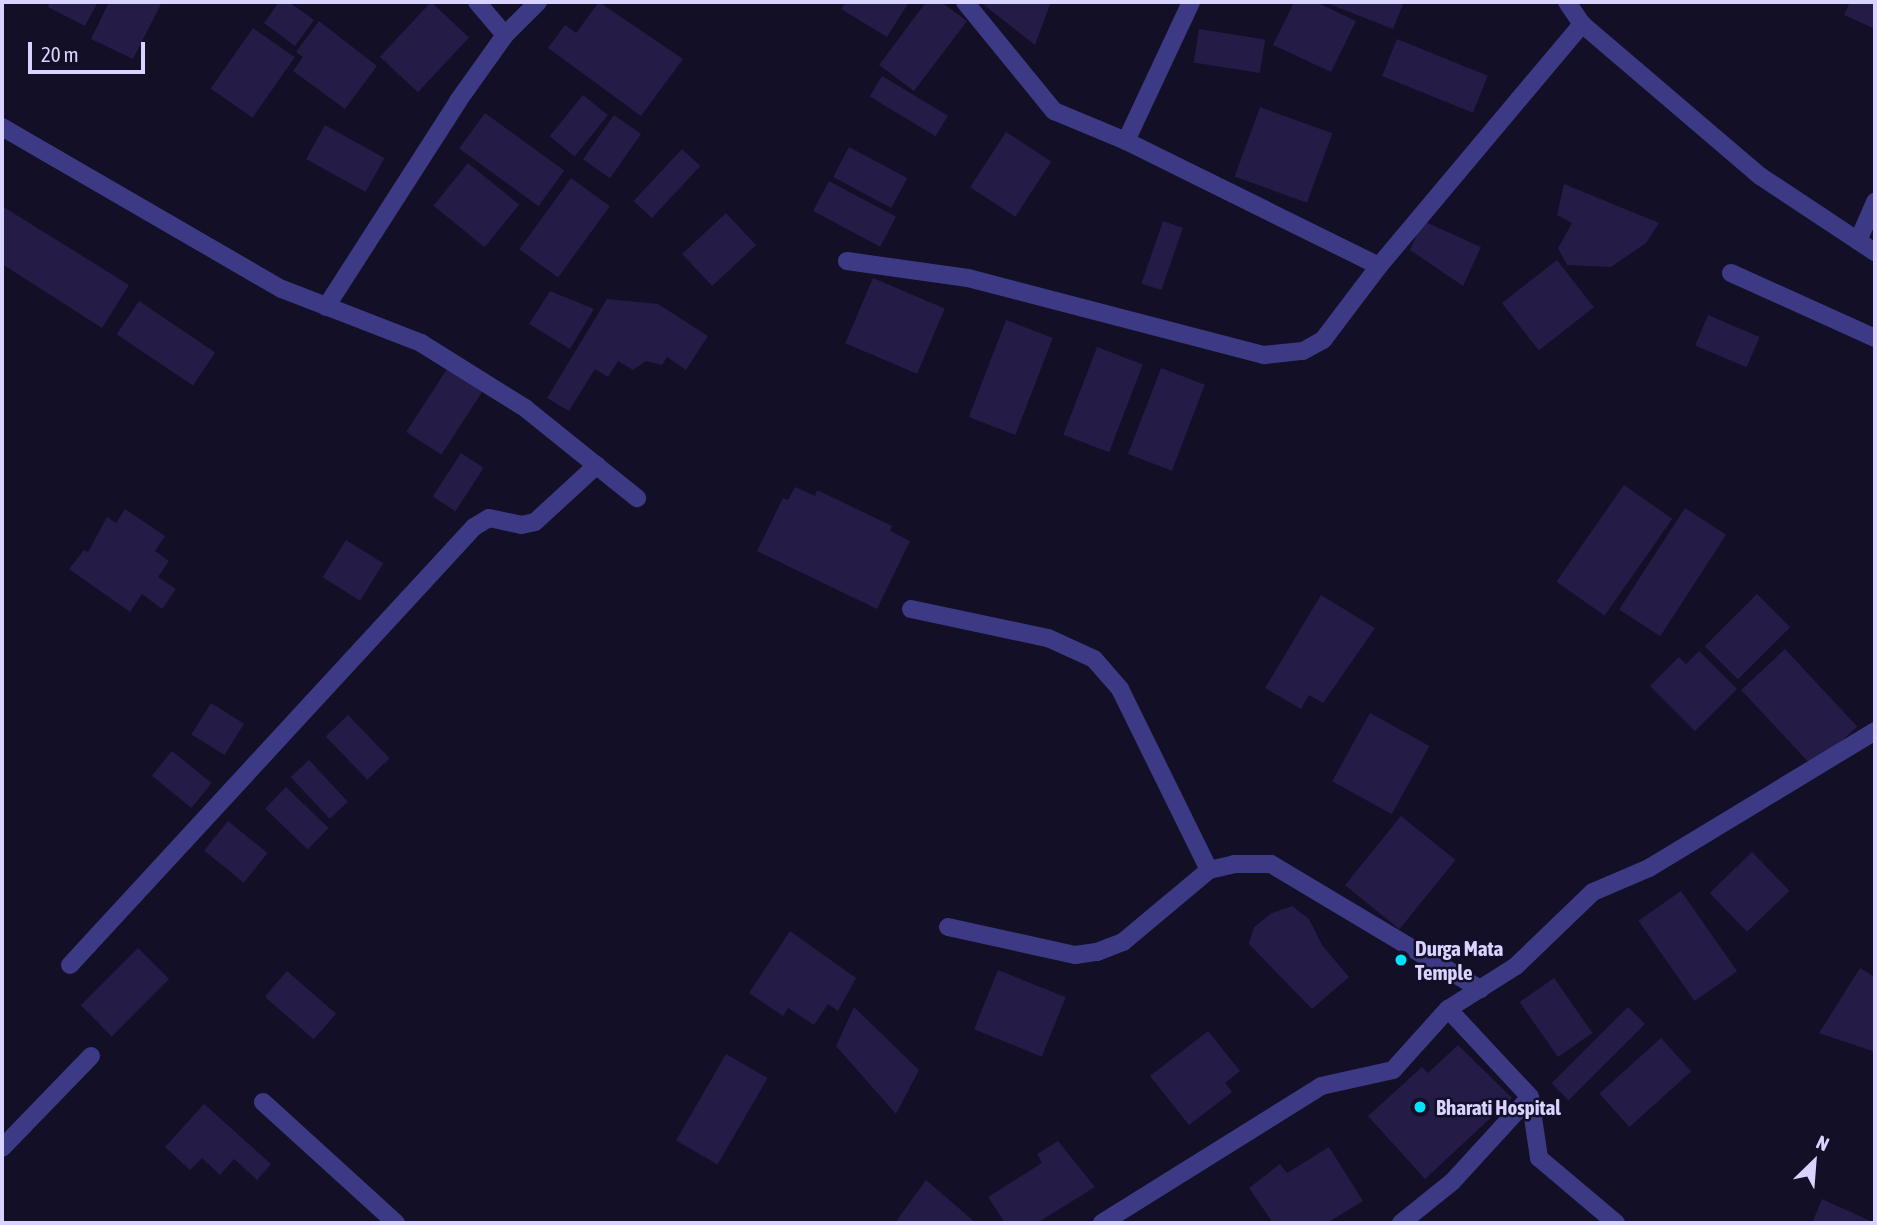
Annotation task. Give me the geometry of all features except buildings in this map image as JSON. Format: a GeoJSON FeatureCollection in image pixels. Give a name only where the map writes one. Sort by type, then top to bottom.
{"type":"FeatureCollection","features":[{"type":"Feature","properties":{"kind":"street"},"geometry":{"type":"LineString","coordinates":[[477,2],[505,35]]}},
{"type":"Feature","properties":{"kind":"street"},"geometry":{"type":"LineString","coordinates":[[326,307],[505,35],[538,2]]}},
{"type":"Feature","properties":{"kind":"street"},"geometry":{"type":"LineString","coordinates":[[965,2],[1054,111],[1126,141],[1379,266]]}},
{"type":"Feature","properties":{"kind":"street"},"geometry":{"type":"LineString","coordinates":[[1126,141],[1191,2]]}},
{"type":"Feature","properties":{"kind":"street"},"geometry":{"type":"LineString","coordinates":[[1567,2],[1581,24],[1760,176],[1875,252]]}},
{"type":"Feature","properties":{"kind":"street"},"geometry":{"type":"LineString","coordinates":[[847,261],[968,278],[1072,307],[1280,356],[1303,351],[1322,340],[1379,266],[1581,24]]}},
{"type":"Feature","properties":{"kind":"street"},"geometry":{"type":"LineString","coordinates":[[2,127],[282,289],[421,343],[525,408],[637,498]]}},
{"type":"Feature","properties":{"kind":"street"},"geometry":{"type":"LineString","coordinates":[[1858,241],[1875,202]]}},
{"type":"Feature","properties":{"kind":"street"},"geometry":{"type":"LineString","coordinates":[[1731,273],[1875,338]]}},
{"type":"Feature","properties":{"kind":"street"},"geometry":{"type":"LineString","coordinates":[[70,965],[474,527],[489,518],[521,525],[535,522],[597,465]]}},
{"type":"Feature","properties":{"kind":"street"},"geometry":{"type":"LineString","coordinates":[[911,609],[1048,638],[1094,659],[1120,689],[1209,870]]}},
{"type":"Feature","properties":{"kind":"street"},"geometry":{"type":"LineString","coordinates":[[1102,1223],[1321,1086],[1393,1070],[1448,1009],[1516,966],[1593,892],[1649,868],[1875,731]]}},
{"type":"Feature","properties":{"kind":"street"},"geometry":{"type":"LineString","coordinates":[[948,927],[1075,955],[1097,951],[1123,942],[1209,870],[1234,864],[1271,864],[1480,989]]}},
{"type":"Feature","properties":{"kind":"street"},"geometry":{"type":"LineString","coordinates":[[1448,1009],[1530,1097],[1539,1158],[1616,1223]]}},
{"type":"Feature","properties":{"kind":"street"},"geometry":{"type":"LineString","coordinates":[[2,1148],[91,1056]]}},
{"type":"Feature","properties":{"kind":"street"},"geometry":{"type":"LineString","coordinates":[[1401,1223],[1452,1182],[1530,1097]]}},
{"type":"Feature","properties":{"kind":"street"},"geometry":{"type":"LineString","coordinates":[[263,1102],[396,1223]]}},
{"type":"Feature","properties":{"kind":"place","name":"Durga Mata Temple"},"geometry":{"type":"Point","coordinates":[1401,960]}},
{"type":"Feature","properties":{"kind":"place","name":"Bharati Hospital"},"geometry":{"type":"Point","coordinates":[1420,1107]}}]}
